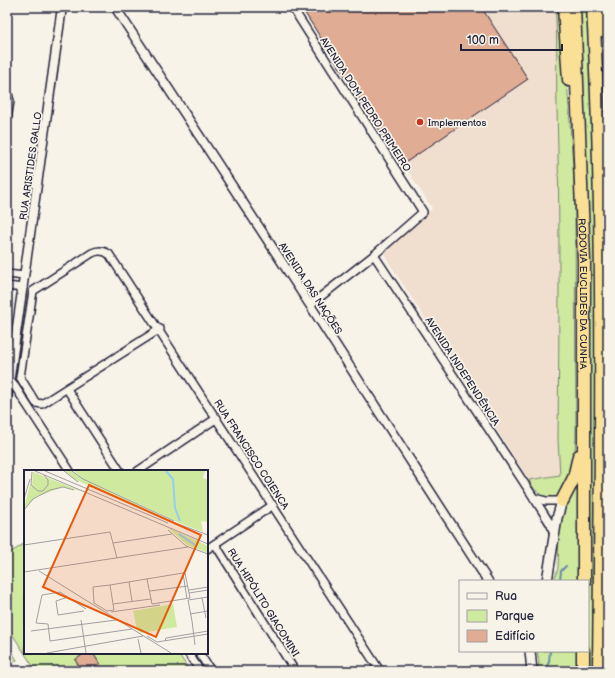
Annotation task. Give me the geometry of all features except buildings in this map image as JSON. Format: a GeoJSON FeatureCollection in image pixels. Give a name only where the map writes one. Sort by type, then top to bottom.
{"type":"FeatureCollection","features":[{"type":"Feature","properties":{"kind":"highway"},"geometry":{"type":"LineString","coordinates":[[564,7],[570,97],[582,197]]}},
{"type":"Feature","properties":{"kind":"highway","name":"RODOVIA EUCLIDES DA CUNHA"},"geometry":{"type":"LineString","coordinates":[[574,7],[584,260],[584,580]]}},
{"type":"Feature","properties":{"kind":"highway","name":"RODOVIA EUCLIDES DA CUNHA"},"geometry":{"type":"LineString","coordinates":[[593,7],[599,114],[602,373],[599,671]]}},
{"type":"Feature","properties":{"kind":"highway"},"geometry":{"type":"LineString","coordinates":[[599,114],[602,7]]}},
{"type":"Feature","properties":{"kind":"highway"},"geometry":{"type":"LineString","coordinates":[[602,373],[608,438]]}},
{"type":"Feature","properties":{"kind":"highway"},"geometry":{"type":"LineString","coordinates":[[562,501],[574,478],[583,435]]}},
{"type":"Feature","properties":{"kind":"highway"},"geometry":{"type":"LineString","coordinates":[[583,652],[583,671]]}},
{"type":"Feature","properties":{"kind":"main road"},"geometry":{"type":"LineString","coordinates":[[546,580],[562,501]]}},
{"type":"Feature","properties":{"kind":"main road"},"geometry":{"type":"LineString","coordinates":[[530,652],[532,671]]}},
{"type":"Feature","properties":{"kind":"street","name":"RUA ARISTIDES GALLO"},"geometry":{"type":"LineString","coordinates":[[7,398],[62,7]]}},
{"type":"Feature","properties":{"kind":"street","name":"AVENIDA DAS NAÇÕES"},"geometry":{"type":"LineString","coordinates":[[115,7],[310,304],[487,580]]}},
{"type":"Feature","properties":{"kind":"street","name":"AVENIDA DOM PEDRO PRIMEIRO"},"geometry":{"type":"LineString","coordinates":[[292,7],[423,212],[374,255]]}},
{"type":"Feature","properties":{"kind":"street"},"geometry":{"type":"LineString","coordinates":[[7,120],[8,95]]}},
{"type":"Feature","properties":{"kind":"street","name":"RUA FRANCISCO COIENCA"},"geometry":{"type":"LineString","coordinates":[[67,389],[46,403],[39,404],[36,403],[20,377],[33,291],[97,250],[104,251],[113,259],[160,329],[380,671]]}},
{"type":"Feature","properties":{"kind":"street"},"geometry":{"type":"LineString","coordinates":[[310,304],[374,255]]}},
{"type":"Feature","properties":{"kind":"street","name":"AVENIDA INDEPENDÊNCIA"},"geometry":{"type":"LineString","coordinates":[[374,255],[534,498],[551,525],[554,535]]}},
{"type":"Feature","properties":{"kind":"street"},"geometry":{"type":"LineString","coordinates":[[7,274],[24,276]]}},
{"type":"Feature","properties":{"kind":"street"},"geometry":{"type":"LineString","coordinates":[[7,286],[22,288]]}},
{"type":"Feature","properties":{"kind":"street"},"geometry":{"type":"LineString","coordinates":[[119,470],[67,389],[160,329]]}},
{"type":"Feature","properties":{"kind":"street"},"geometry":{"type":"LineString","coordinates":[[10,379],[69,470]]}},
{"type":"Feature","properties":{"kind":"street"},"geometry":{"type":"LineString","coordinates":[[139,470],[217,418]]}},
{"type":"Feature","properties":{"kind":"street"},"geometry":{"type":"LineString","coordinates":[[534,498],[546,501],[562,501]]}},
{"type":"Feature","properties":{"kind":"street"},"geometry":{"type":"LineString","coordinates":[[208,549],[273,505]]}},
{"type":"Feature","properties":{"kind":"street","name":"RUA HIPÓLITO GIACOMINI"},"geometry":{"type":"LineString","coordinates":[[215,544],[295,671]]}},
{"type":"Feature","properties":{"kind":"street"},"geometry":{"type":"LineString","coordinates":[[189,654],[200,671]]}},
{"type":"Feature","properties":{"kind":"street"},"geometry":{"type":"LineString","coordinates":[[200,654],[211,671]]}},
{"type":"Feature","properties":{"kind":"shaded area"},"geometry":{"type":"Polygon","coordinates":[[[301,7],[555,7],[558,45],[557,95],[560,216],[558,440],[560,475],[529,480],[386,258],[386,249],[425,217],[432,208],[301,7]]]}},
{"type":"Feature","properties":{"kind":"green space"},"geometry":{"type":"Polygon","coordinates":[[[555,7],[562,7],[575,196],[576,436],[574,465],[559,497],[549,497],[537,492],[529,480],[560,475],[558,440],[559,232],[557,44],[555,7]]]}},
{"type":"Feature","properties":{"kind":"green space"},"geometry":{"type":"Polygon","coordinates":[[[577,7],[590,7],[596,115],[597,671],[586,671],[586,652],[589,652],[577,7]]]}},
{"type":"Feature","properties":{"kind":"green space"},"geometry":{"type":"Polygon","coordinates":[[[606,7],[608,7],[608,294],[605,114],[606,7]]]}},
{"type":"Feature","properties":{"kind":"green space"},"geometry":{"type":"Polygon","coordinates":[[[576,489],[579,494],[578,580],[554,580],[558,568],[561,515],[569,496],[576,489]]]}},
{"type":"Feature","properties":{"kind":"green space"},"geometry":{"type":"Polygon","coordinates":[[[608,499],[608,671],[605,671],[604,607],[608,499]]]}},
{"type":"Feature","properties":{"kind":"green space"},"geometry":{"type":"Polygon","coordinates":[[[24,544],[24,652],[7,626],[7,555],[24,544]]]}},
{"type":"Feature","properties":{"kind":"green space"},"geometry":{"type":"Polygon","coordinates":[[[11,651],[17,660],[7,667],[7,654],[11,651]]]}},
{"type":"Feature","properties":{"kind":"green space"},"geometry":{"type":"Polygon","coordinates":[[[537,652],[577,652],[576,671],[538,671],[539,662],[537,652]]]}},
{"type":"Feature","properties":{"kind":"green space"},"geometry":{"type":"Polygon","coordinates":[[[25,654],[179,654],[190,671],[36,671],[25,654]]]}},
{"type":"Feature","properties":{"kind":"waterway"},"geometry":{"type":"LineString","coordinates":[[560,580],[561,571],[566,566]]}},
{"type":"Feature","properties":{"kind":"waterway"},"geometry":{"type":"LineString","coordinates":[[546,668],[549,662],[550,652]]}},
{"type":"Feature","properties":{"kind":"place","name":"Implementos"},"geometry":{"type":"Point","coordinates":[420,122]}}]}
